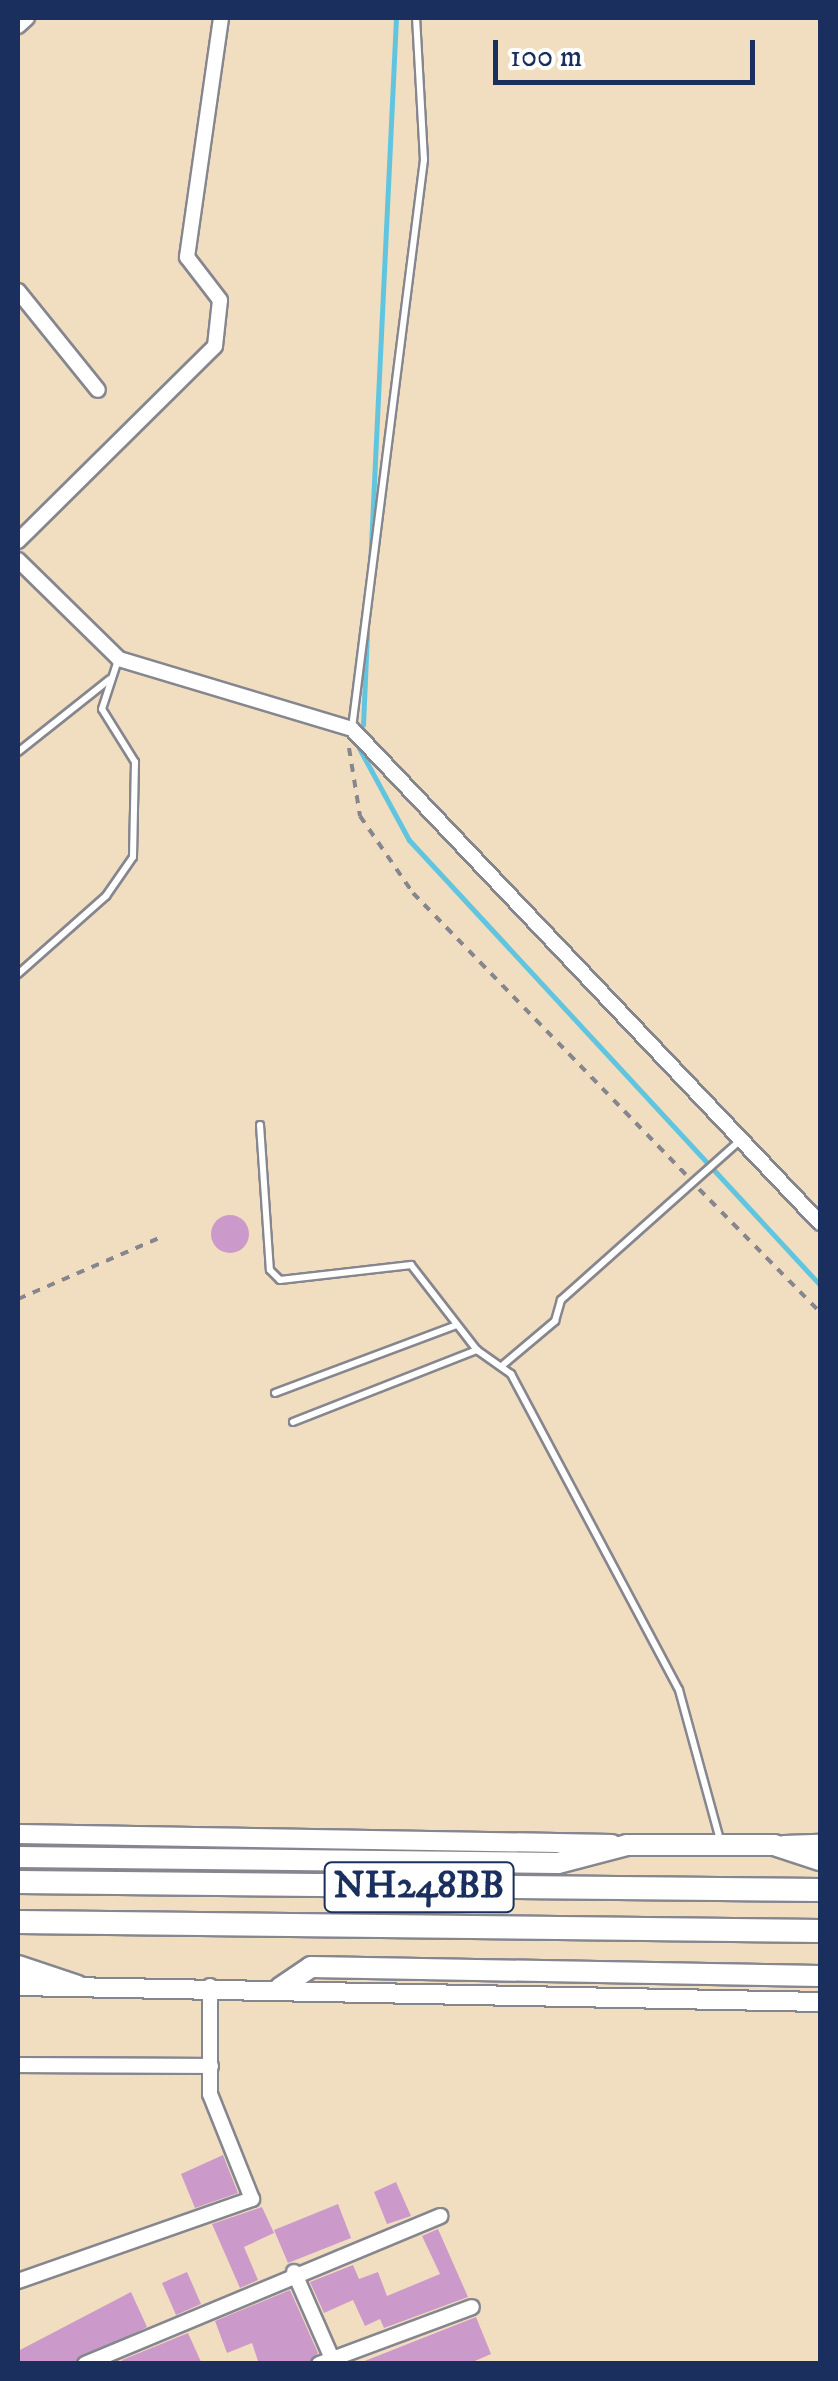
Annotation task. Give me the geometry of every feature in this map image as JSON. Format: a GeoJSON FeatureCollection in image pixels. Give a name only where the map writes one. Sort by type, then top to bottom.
{"type":"FeatureCollection","features":[{"type":"Feature","properties":{"kind":"highway","name":"NH248BB"},"geometry":{"type":"LineString","coordinates":[[18,1882],[820,1890]]}},
{"type":"Feature","properties":{"kind":"highway","name":"NH248BB"},"geometry":{"type":"LineString","coordinates":[[18,1922],[820,1931]]}},
{"type":"Feature","properties":{"kind":"main road"},"geometry":{"type":"LineString","coordinates":[[18,1857],[558,1863],[627,1844],[774,1845],[820,1860]]}},
{"type":"Feature","properties":{"kind":"main road"},"geometry":{"type":"LineString","coordinates":[[18,1966],[78,1986]]}},
{"type":"Feature","properties":{"kind":"main road"},"geometry":{"type":"LineString","coordinates":[[280,1988],[310,1966],[820,1976]]}},
{"type":"Feature","properties":{"kind":"street"},"geometry":{"type":"LineString","coordinates":[[18,26],[27,18]]}},
{"type":"Feature","properties":{"kind":"street"},"geometry":{"type":"LineString","coordinates":[[18,541],[215,346],[220,300],[186,257],[221,18]]}},
{"type":"Feature","properties":{"kind":"street"},"geometry":{"type":"LineString","coordinates":[[18,291],[98,390]]}},
{"type":"Feature","properties":{"kind":"street"},"geometry":{"type":"LineString","coordinates":[[18,560],[118,659],[352,729],[820,1222]]}},
{"type":"Feature","properties":{"kind":"street"},"geometry":{"type":"LineString","coordinates":[[18,1834],[627,1844]]}},
{"type":"Feature","properties":{"kind":"street"},"geometry":{"type":"LineString","coordinates":[[774,1845],[820,1844]]}},
{"type":"Feature","properties":{"kind":"street"},"geometry":{"type":"LineString","coordinates":[[18,1986],[210,1986],[820,2002]]}},
{"type":"Feature","properties":{"kind":"street"},"geometry":{"type":"LineString","coordinates":[[18,2281],[174,2234],[252,2199],[214,2109],[210,1986]]}},
{"type":"Feature","properties":{"kind":"street"},"geometry":{"type":"LineString","coordinates":[[18,2064],[211,2066]]}},
{"type":"Feature","properties":{"kind":"street"},"geometry":{"type":"LineString","coordinates":[[85,2364],[294,2272],[440,2216]]}},
{"type":"Feature","properties":{"kind":"street"},"geometry":{"type":"LineString","coordinates":[[294,2272],[329,2362],[472,2308]]}},
{"type":"Feature","properties":{"kind":"lane"},"geometry":{"type":"LineString","coordinates":[[352,729],[424,160],[416,18]]}},
{"type":"Feature","properties":{"kind":"lane"},"geometry":{"type":"LineString","coordinates":[[18,974],[106,896],[134,857],[136,769],[102,708],[118,659]]}},
{"type":"Feature","properties":{"kind":"lane"},"geometry":{"type":"LineString","coordinates":[[18,752],[110,678]]}},
{"type":"Feature","properties":{"kind":"lane"},"geometry":{"type":"LineString","coordinates":[[260,1125],[270,1270],[280,1280],[411,1265],[477,1350],[504,1364],[679,1690],[721,1846]]}},
{"type":"Feature","properties":{"kind":"lane"},"geometry":{"type":"LineString","coordinates":[[504,1364],[555,1321],[561,1300],[742,1138]]}},
{"type":"Feature","properties":{"kind":"lane"},"geometry":{"type":"LineString","coordinates":[[275,1393],[458,1325]]}},
{"type":"Feature","properties":{"kind":"lane"},"geometry":{"type":"LineString","coordinates":[[293,1422],[477,1350]]}},
{"type":"Feature","properties":{"kind":"path"},"geometry":{"type":"LineString","coordinates":[[352,729],[349,775],[360,816],[412,892],[820,1312]]}},
{"type":"Feature","properties":{"kind":"path"},"geometry":{"type":"LineString","coordinates":[[18,1300],[158,1238]]}},
{"type":"Feature","properties":{"kind":"building"},"geometry":{"type":"Polygon","coordinates":[[[230,1215],[243,1221],[249,1234],[243,1247],[230,1253],[217,1247],[211,1234],[217,1221],[230,1215]]]}},
{"type":"Feature","properties":{"kind":"building"},"geometry":{"type":"Polygon","coordinates":[[[223,2155],[238,2193],[195,2208],[181,2174],[223,2155]]]}},
{"type":"Feature","properties":{"kind":"building"},"geometry":{"type":"Polygon","coordinates":[[[396,2182],[411,2216],[387,2224],[374,2192],[396,2182]]]}},
{"type":"Feature","properties":{"kind":"building"},"geometry":{"type":"Polygon","coordinates":[[[338,2204],[351,2238],[288,2263],[274,2230],[338,2204]]]}},
{"type":"Feature","properties":{"kind":"building"},"geometry":{"type":"Polygon","coordinates":[[[262,2207],[274,2233],[244,2247],[258,2280],[240,2288],[212,2224],[262,2207]]]}},
{"type":"Feature","properties":{"kind":"building"},"geometry":{"type":"Polygon","coordinates":[[[438,2229],[468,2297],[384,2328],[380,2319],[365,2326],[353,2300],[324,2313],[310,2282],[353,2265],[359,2279],[378,2272],[387,2296],[440,2274],[422,2236],[438,2229]]]}},
{"type":"Feature","properties":{"kind":"building"},"geometry":{"type":"Polygon","coordinates":[[[187,2272],[201,2304],[176,2315],[162,2283],[187,2272]]]}},
{"type":"Feature","properties":{"kind":"building"},"geometry":{"type":"Polygon","coordinates":[[[290,2290],[318,2353],[309,2364],[259,2364],[252,2343],[227,2353],[215,2321],[290,2290]]]}},
{"type":"Feature","properties":{"kind":"building"},"geometry":{"type":"Polygon","coordinates":[[[131,2292],[147,2327],[74,2364],[18,2364],[18,2351],[131,2292]]]}},
{"type":"Feature","properties":{"kind":"building"},"geometry":{"type":"Polygon","coordinates":[[[476,2317],[491,2354],[468,2364],[357,2364],[476,2317]]]}},
{"type":"Feature","properties":{"kind":"building"},"geometry":{"type":"Polygon","coordinates":[[[188,2333],[202,2364],[124,2364],[122,2360],[188,2333]]]}},
{"type":"Feature","properties":{"kind":"waterway"},"geometry":{"type":"LineString","coordinates":[[370,567],[396,18]]}},
{"type":"Feature","properties":{"kind":"waterway"},"geometry":{"type":"LineString","coordinates":[[363,725],[367,633]]}},
{"type":"Feature","properties":{"kind":"waterway"},"geometry":{"type":"LineString","coordinates":[[359,748],[409,840],[820,1285]]}}]}
